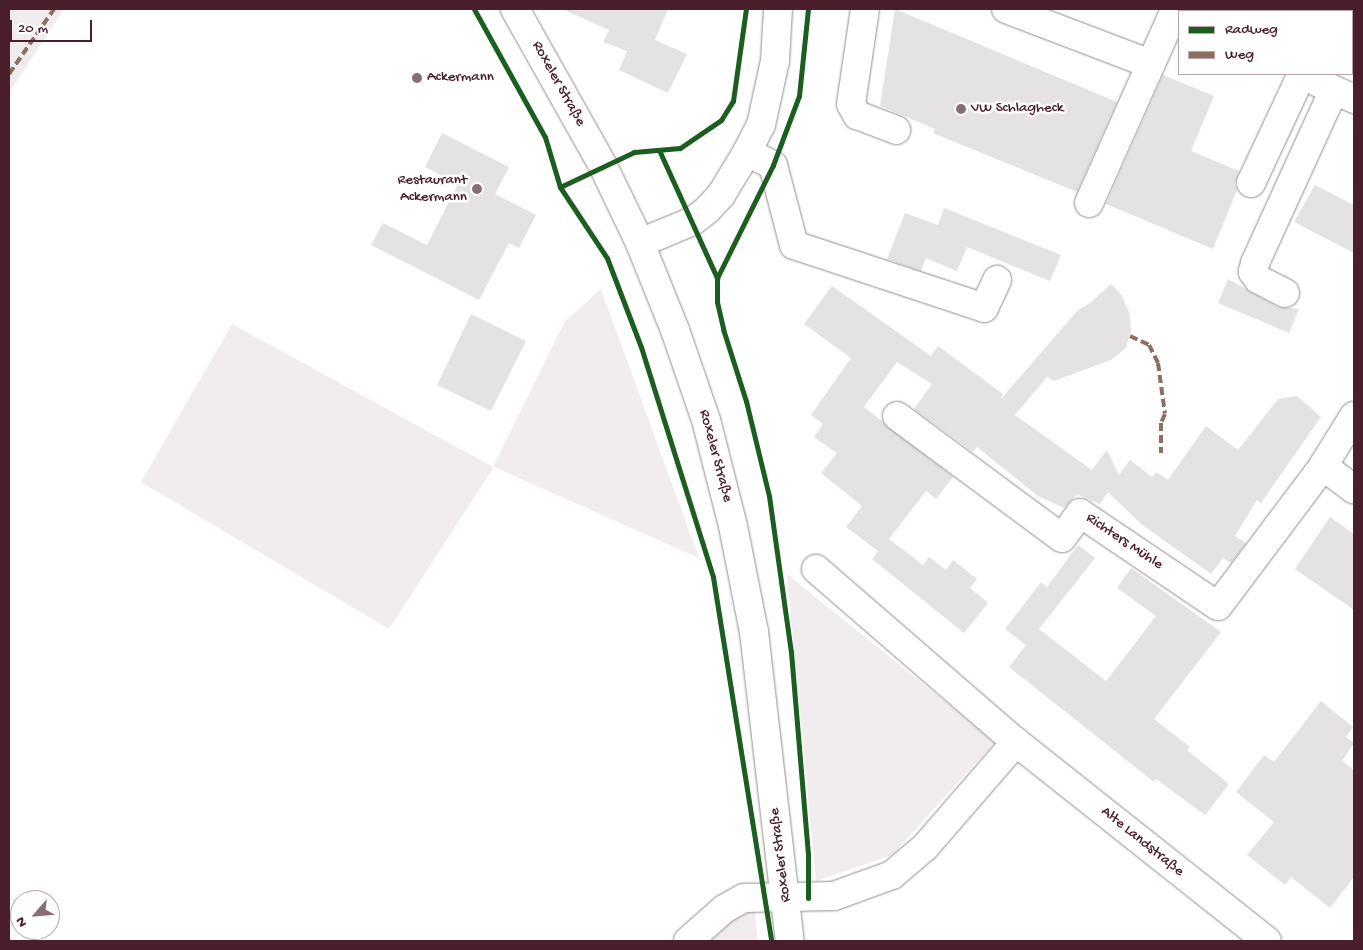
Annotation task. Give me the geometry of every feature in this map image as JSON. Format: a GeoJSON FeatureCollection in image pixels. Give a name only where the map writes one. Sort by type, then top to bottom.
{"type":"FeatureCollection","features":[{"type":"Feature","properties":{"kind":"street","name":"Roxeler Straße"},"geometry":{"type":"LineString","coordinates":[[515,9],[603,166],[640,243],[675,330],[706,420],[733,526],[754,632],[790,941]]}},
{"type":"Feature","properties":{"kind":"street"},"geometry":{"type":"LineString","coordinates":[[640,243],[693,221],[707,210],[721,195],[747,152],[761,124],[775,61],[778,9]]}},
{"type":"Feature","properties":{"kind":"street"},"geometry":{"type":"LineString","coordinates":[[865,9],[851,104],[857,116],[896,130]]}},
{"type":"Feature","properties":{"kind":"street"},"geometry":{"type":"LineString","coordinates":[[1006,9],[1151,64]]}},
{"type":"Feature","properties":{"kind":"street"},"geometry":{"type":"LineString","coordinates":[[1088,203],[1151,64],[1168,16]]}},
{"type":"Feature","properties":{"kind":"street"},"geometry":{"type":"LineString","coordinates":[[1250,183],[1299,75],[1344,94],[1255,262],[1253,272],[1258,279],[1285,293]]}},
{"type":"Feature","properties":{"kind":"street"},"geometry":{"type":"LineString","coordinates":[[747,152],[773,164],[794,245],[984,308],[997,280]]}},
{"type":"Feature","properties":{"kind":"street","name":"Richters Mühle"},"geometry":{"type":"LineString","coordinates":[[897,416],[1062,538],[1080,513],[1218,606],[1322,466],[1354,416]]}},
{"type":"Feature","properties":{"kind":"street"},"geometry":{"type":"LineString","coordinates":[[1322,466],[1354,489]]}},
{"type":"Feature","properties":{"kind":"street","name":"Alte Landstraße"},"geometry":{"type":"LineString","coordinates":[[816,568],[1016,742],[1267,941]]}},
{"type":"Feature","properties":{"kind":"street"},"geometry":{"type":"LineString","coordinates":[[688,941],[724,909],[744,898],[834,896],[892,874],[925,847],[1016,742]]}},
{"type":"Feature","properties":{"kind":"shaded area"},"geometry":{"type":"Polygon","coordinates":[[[9,9],[64,9],[9,93],[9,9]]]}},
{"type":"Feature","properties":{"kind":"shaded area"},"geometry":{"type":"Polygon","coordinates":[[[601,289],[699,558],[494,467],[389,629],[141,482],[232,324],[493,467],[565,321],[601,289]]]}},
{"type":"Feature","properties":{"kind":"shaded area"},"geometry":{"type":"Polygon","coordinates":[[[787,574],[995,742],[892,855],[816,881],[787,574]]]}},
{"type":"Feature","properties":{"kind":"shaded area"},"geometry":{"type":"Polygon","coordinates":[[[753,897],[758,941],[705,941],[753,897]]]}},
{"type":"Feature","properties":{"kind":"building"},"geometry":{"type":"Polygon","coordinates":[[[562,9],[668,9],[655,40],[687,54],[668,93],[619,70],[627,51],[603,42],[609,30],[562,9]]]}},
{"type":"Feature","properties":{"kind":"building"},"geometry":{"type":"Polygon","coordinates":[[[895,9],[1117,102],[1077,192],[933,133],[935,129],[880,106],[895,9]]]}},
{"type":"Feature","properties":{"kind":"building"},"geometry":{"type":"Polygon","coordinates":[[[1163,75],[1214,96],[1191,151],[1239,171],[1235,184],[1237,190],[1213,249],[1106,204],[1163,75]]]}},
{"type":"Feature","properties":{"kind":"building"},"geometry":{"type":"Polygon","coordinates":[[[442,133],[509,167],[495,194],[536,215],[519,248],[509,243],[479,300],[371,245],[383,223],[427,245],[458,184],[425,167],[442,133]]]}},
{"type":"Feature","properties":{"kind":"building"},"geometry":{"type":"Polygon","coordinates":[[[1315,185],[1354,205],[1354,253],[1294,222],[1315,185]]]}},
{"type":"Feature","properties":{"kind":"building"},"geometry":{"type":"Polygon","coordinates":[[[944,208],[1061,255],[1050,281],[967,247],[957,271],[926,258],[921,271],[887,259],[905,213],[938,225],[944,208]]]}},
{"type":"Feature","properties":{"kind":"building"},"geometry":{"type":"Polygon","coordinates":[[[1228,279],[1278,307],[1299,309],[1289,333],[1218,303],[1228,279]]]}},
{"type":"Feature","properties":{"kind":"building"},"geometry":{"type":"Polygon","coordinates":[[[1111,284],[1122,296],[1129,312],[1131,331],[1126,348],[1111,360],[1054,381],[1047,377],[1015,415],[1092,470],[1107,450],[1119,475],[1130,460],[1152,477],[1156,472],[1168,480],[1206,426],[1238,450],[1278,399],[1297,396],[1321,417],[1261,503],[1257,500],[1235,536],[1246,543],[1231,563],[1223,558],[1211,574],[1141,524],[1108,492],[1100,504],[1077,494],[1064,508],[1038,496],[977,447],[973,452],[914,409],[932,384],[897,362],[864,407],[953,477],[936,499],[926,491],[889,539],[923,565],[929,557],[946,570],[953,560],[977,579],[970,588],[988,603],[964,633],[872,559],[878,551],[846,527],[862,506],[821,473],[837,453],[814,437],[823,424],[811,415],[851,358],[804,324],[832,286],[931,356],[938,346],[1003,394],[1000,400],[1078,310],[1090,303],[1111,284]]]}},
{"type":"Feature","properties":{"kind":"building"},"geometry":{"type":"Polygon","coordinates":[[[471,314],[526,341],[491,411],[437,385],[471,314]]]}},
{"type":"Feature","properties":{"kind":"building"},"geometry":{"type":"Polygon","coordinates":[[[1330,517],[1354,534],[1354,610],[1295,569],[1330,517]]]}},
{"type":"Feature","properties":{"kind":"building"},"geometry":{"type":"Polygon","coordinates":[[[1078,545],[1095,558],[1039,629],[1106,681],[1156,616],[1117,588],[1131,568],[1221,632],[1154,719],[1190,747],[1187,750],[1229,784],[1205,815],[1156,779],[1154,782],[1009,667],[1033,636],[1026,645],[1005,629],[1041,582],[1047,587],[1078,545]]]}},
{"type":"Feature","properties":{"kind":"building"},"geometry":{"type":"Polygon","coordinates":[[[1321,701],[1353,727],[1346,737],[1354,743],[1342,761],[1354,770],[1354,877],[1330,908],[1291,877],[1285,885],[1247,855],[1274,822],[1236,792],[1264,755],[1274,762],[1321,701]]]}},
{"type":"Feature","properties":{"kind":"marked path"},"geometry":{"type":"LineString","coordinates":[[9,74],[54,9]]}},
{"type":"Feature","properties":{"kind":"marked path"},"geometry":{"type":"LineString","coordinates":[[1130,336],[1149,345],[1158,363],[1165,414],[1161,423],[1161,453]]}},
{"type":"Feature","properties":{"kind":"cycle path"},"geometry":{"type":"LineString","coordinates":[[474,9],[545,137],[560,187],[607,258],[641,347],[713,577],[771,941]]}},
{"type":"Feature","properties":{"kind":"cycle path"},"geometry":{"type":"LineString","coordinates":[[560,187],[634,152],[680,148],[721,120],[733,101],[746,9]]}},
{"type":"Feature","properties":{"kind":"cycle path"},"geometry":{"type":"LineString","coordinates":[[717,278],[773,165],[799,96],[808,9]]}},
{"type":"Feature","properties":{"kind":"cycle path"},"geometry":{"type":"LineString","coordinates":[[659,150],[717,278],[717,302],[723,329],[746,401],[769,496],[791,652],[808,854],[808,898]]}},
{"type":"Feature","properties":{"kind":"place","name":"Ackermann"},"geometry":{"type":"Point","coordinates":[417,78]}},
{"type":"Feature","properties":{"kind":"place","name":"VW Schlagheck"},"geometry":{"type":"Point","coordinates":[961,109]}},
{"type":"Feature","properties":{"kind":"place","name":"Restaurant Ackermann"},"geometry":{"type":"Point","coordinates":[477,189]}}]}
